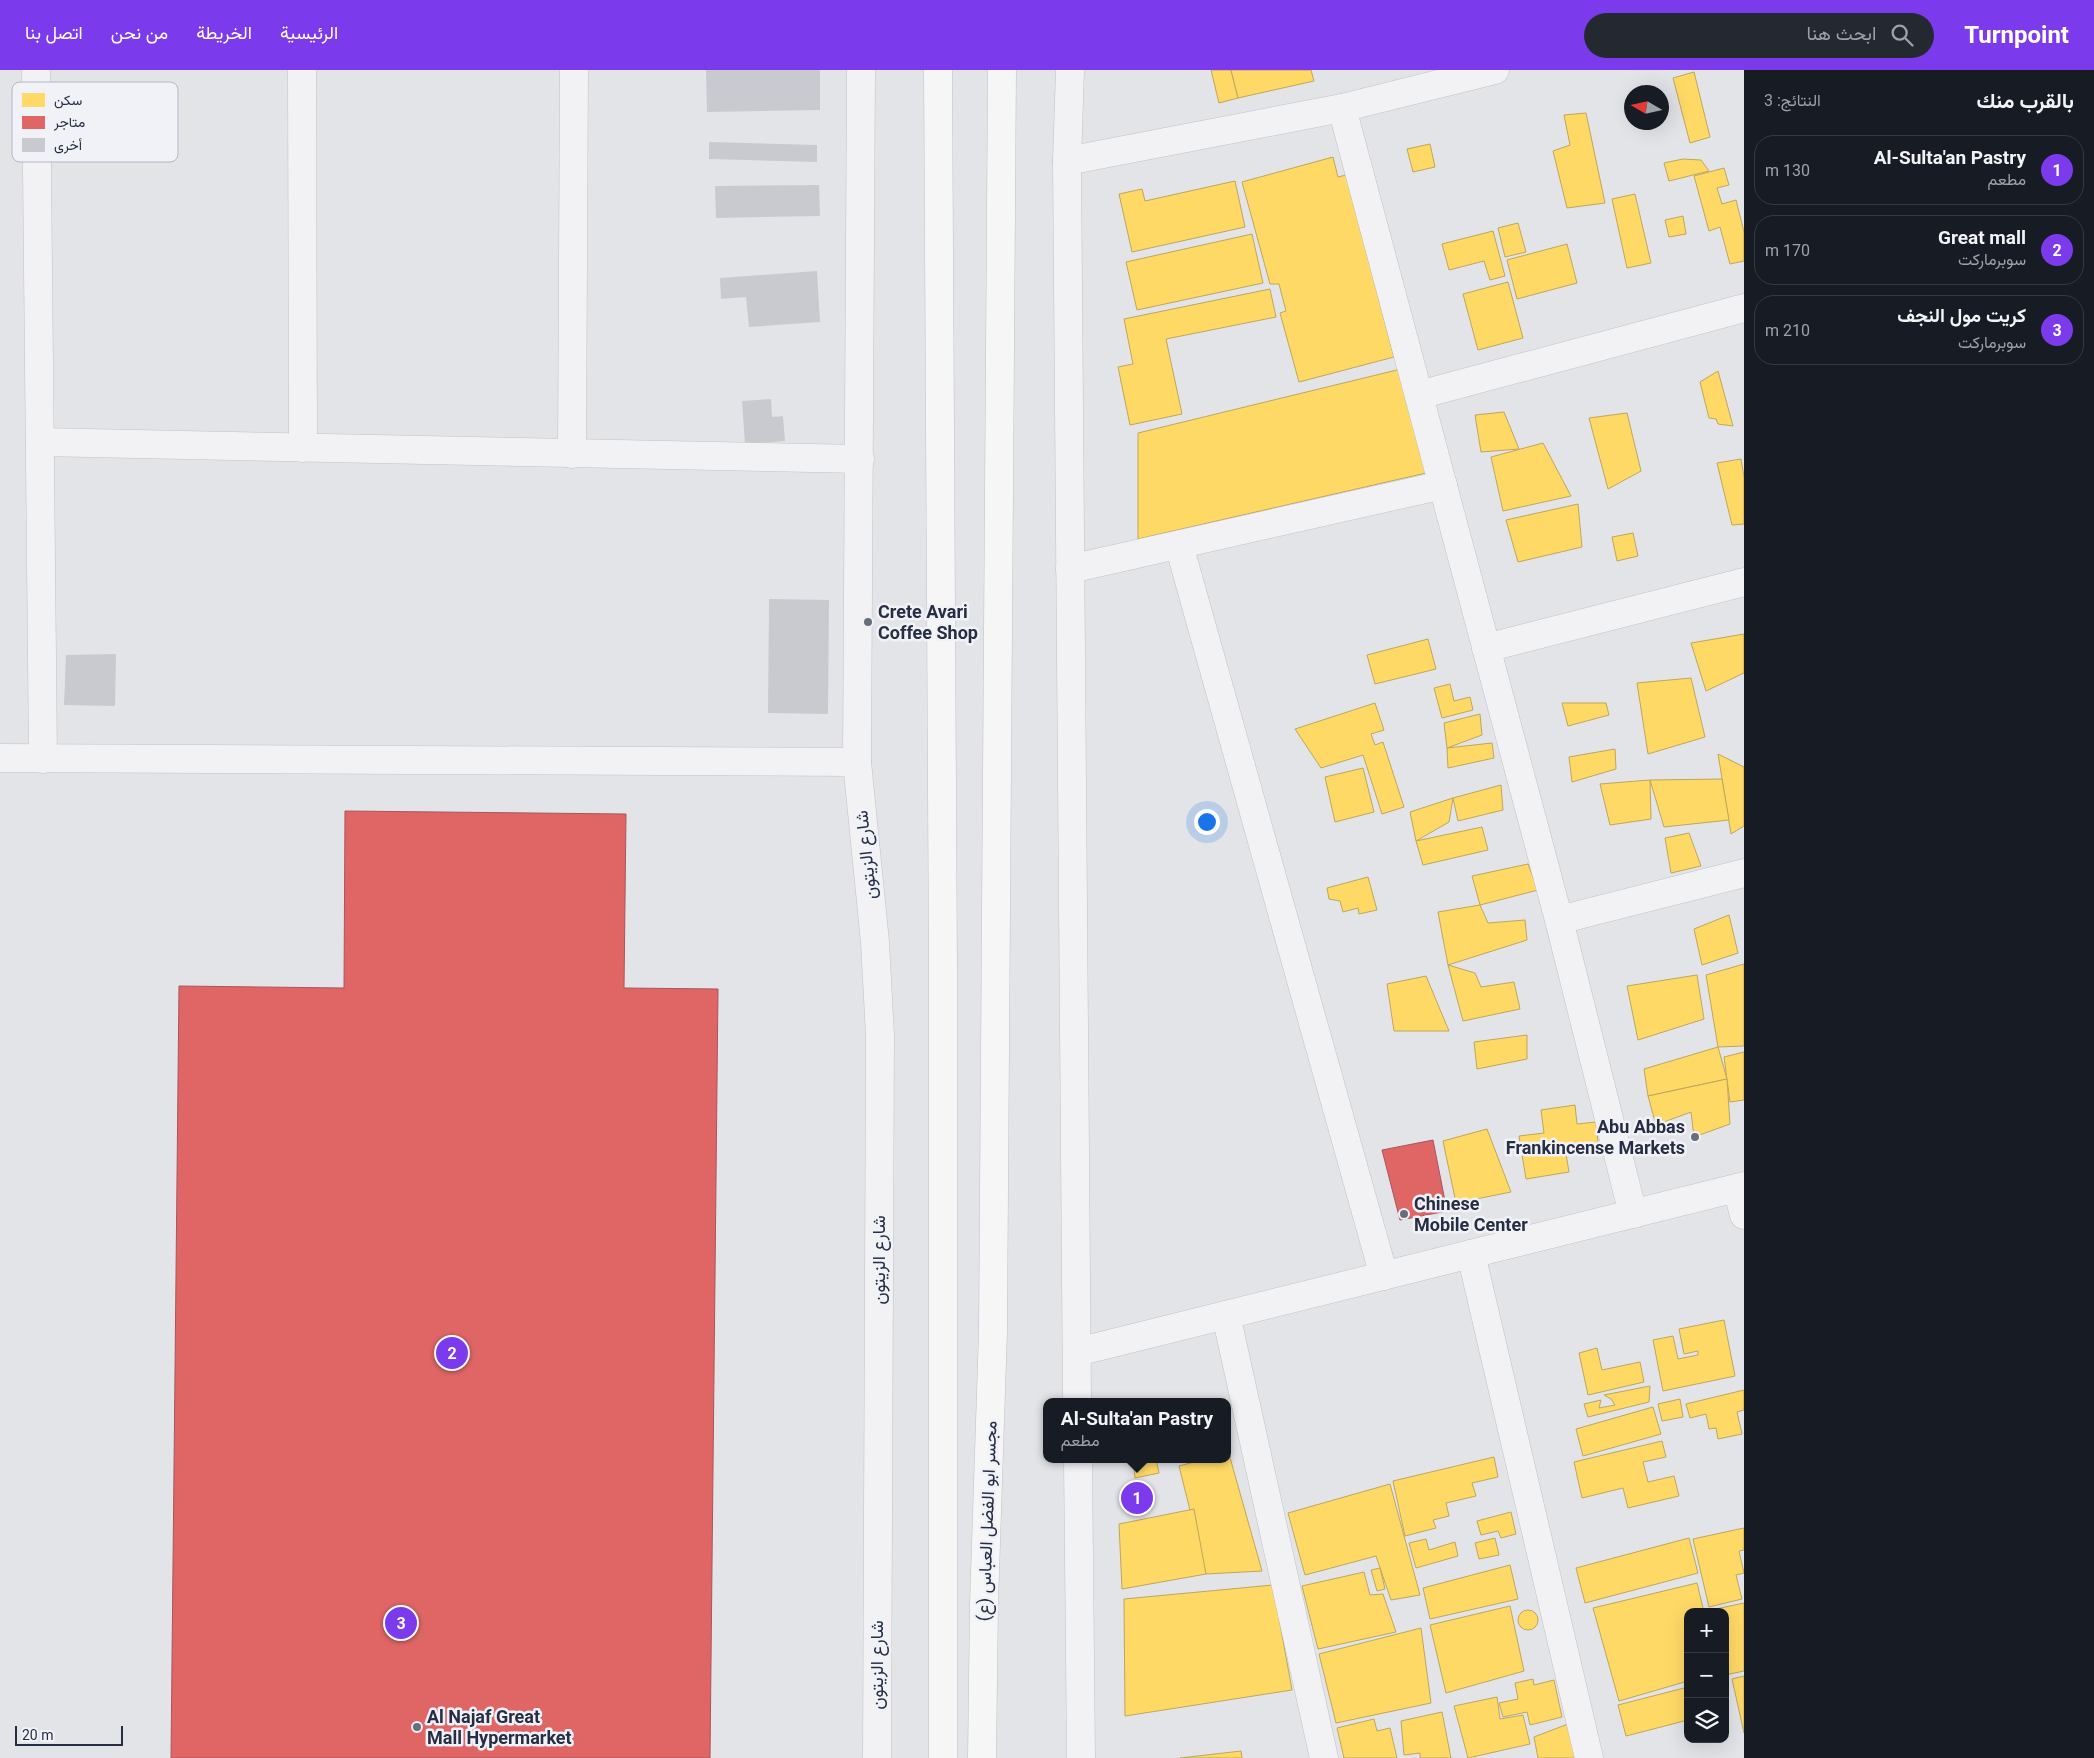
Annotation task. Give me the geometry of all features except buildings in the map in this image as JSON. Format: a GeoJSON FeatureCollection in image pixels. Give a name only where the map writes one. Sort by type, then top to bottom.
{"type":"FeatureCollection","features":[{"type":"Feature","properties":{"kind":"main road"},"geometry":{"type":"LineString","coordinates":[[938,70],[943,1758]]}},
{"type":"Feature","properties":{"kind":"main road","name":"مجسر ابو الفضل العباس (ع)"},"geometry":{"type":"LineString","coordinates":[[982,1758],[992,1284],[998,757],[1002,70]]}},
{"type":"Feature","properties":{"kind":"street"},"geometry":{"type":"LineString","coordinates":[[302,70],[303,448]]}},
{"type":"Feature","properties":{"kind":"street"},"geometry":{"type":"LineString","coordinates":[[572,454],[574,70]]}},
{"type":"Feature","properties":{"kind":"street","name":"شارع الزيتون"},"geometry":{"type":"LineString","coordinates":[[861,70],[857,762],[875,942],[880,1036],[876,1758]]}},
{"type":"Feature","properties":{"kind":"street"},"geometry":{"type":"LineString","coordinates":[[1070,70],[1067,160],[1077,1398]]}},
{"type":"Feature","properties":{"kind":"street"},"geometry":{"type":"LineString","coordinates":[[1067,160],[1342,108],[1495,70]]}},
{"type":"Feature","properties":{"kind":"street"},"geometry":{"type":"LineString","coordinates":[[1342,108],[1559,920],[1633,1214]]}},
{"type":"Feature","properties":{"kind":"street"},"geometry":{"type":"LineString","coordinates":[[37,162],[43,759]]}},
{"type":"Feature","properties":{"kind":"street"},"geometry":{"type":"LineString","coordinates":[[1419,395],[1744,308]]}},
{"type":"Feature","properties":{"kind":"street"},"geometry":{"type":"LineString","coordinates":[[40,442],[860,460]]}},
{"type":"Feature","properties":{"kind":"street"},"geometry":{"type":"LineString","coordinates":[[1070,569],[1443,485]]}},
{"type":"Feature","properties":{"kind":"street"},"geometry":{"type":"LineString","coordinates":[[1179,545],[1384,1276]]}},
{"type":"Feature","properties":{"kind":"street"},"geometry":{"type":"LineString","coordinates":[[1486,648],[1744,582]]}},
{"type":"Feature","properties":{"kind":"street"},"geometry":{"type":"LineString","coordinates":[[0,758],[857,762]]}},
{"type":"Feature","properties":{"kind":"street"},"geometry":{"type":"LineString","coordinates":[[1559,920],[1744,873]]}},
{"type":"Feature","properties":{"kind":"street"},"geometry":{"type":"LineString","coordinates":[[1077,1352],[1741,1187],[1744,1215]]}},
{"type":"Feature","properties":{"kind":"street"},"geometry":{"type":"LineString","coordinates":[[1471,1254],[1589,1758]]}},
{"type":"Feature","properties":{"kind":"street"},"geometry":{"type":"LineString","coordinates":[[1226,1315],[1324,1758]]}},
{"type":"Feature","properties":{"kind":"street"},"geometry":{"type":"LineString","coordinates":[[1078,1463],[1081,1758]]}},
{"type":"Feature","properties":{"kind":"place","name":"Crete Avari Coffee Shop"},"geometry":{"type":"Point","coordinates":[868,622]}},
{"type":"Feature","properties":{"kind":"place","name":"Abu Abbas Frankincense Markets"},"geometry":{"type":"Point","coordinates":[1695,1137]}},
{"type":"Feature","properties":{"kind":"place","name":"Chinese Mobile Center"},"geometry":{"type":"Point","coordinates":[1404,1214]}},
{"type":"Feature","properties":{"kind":"place","name":"Great mall"},"geometry":{"type":"Point","coordinates":[452,1353]}},
{"type":"Feature","properties":{"kind":"place","name":"Al-Sulta'an Pastry"},"geometry":{"type":"Point","coordinates":[1137,1498]}},
{"type":"Feature","properties":{"kind":"place","name":"كريت مول النجف"},"geometry":{"type":"Point","coordinates":[401,1623]}},
{"type":"Feature","properties":{"kind":"place","name":"Al Najaf Great Mall Hypermarket"},"geometry":{"type":"Point","coordinates":[417,1727]}}]}
